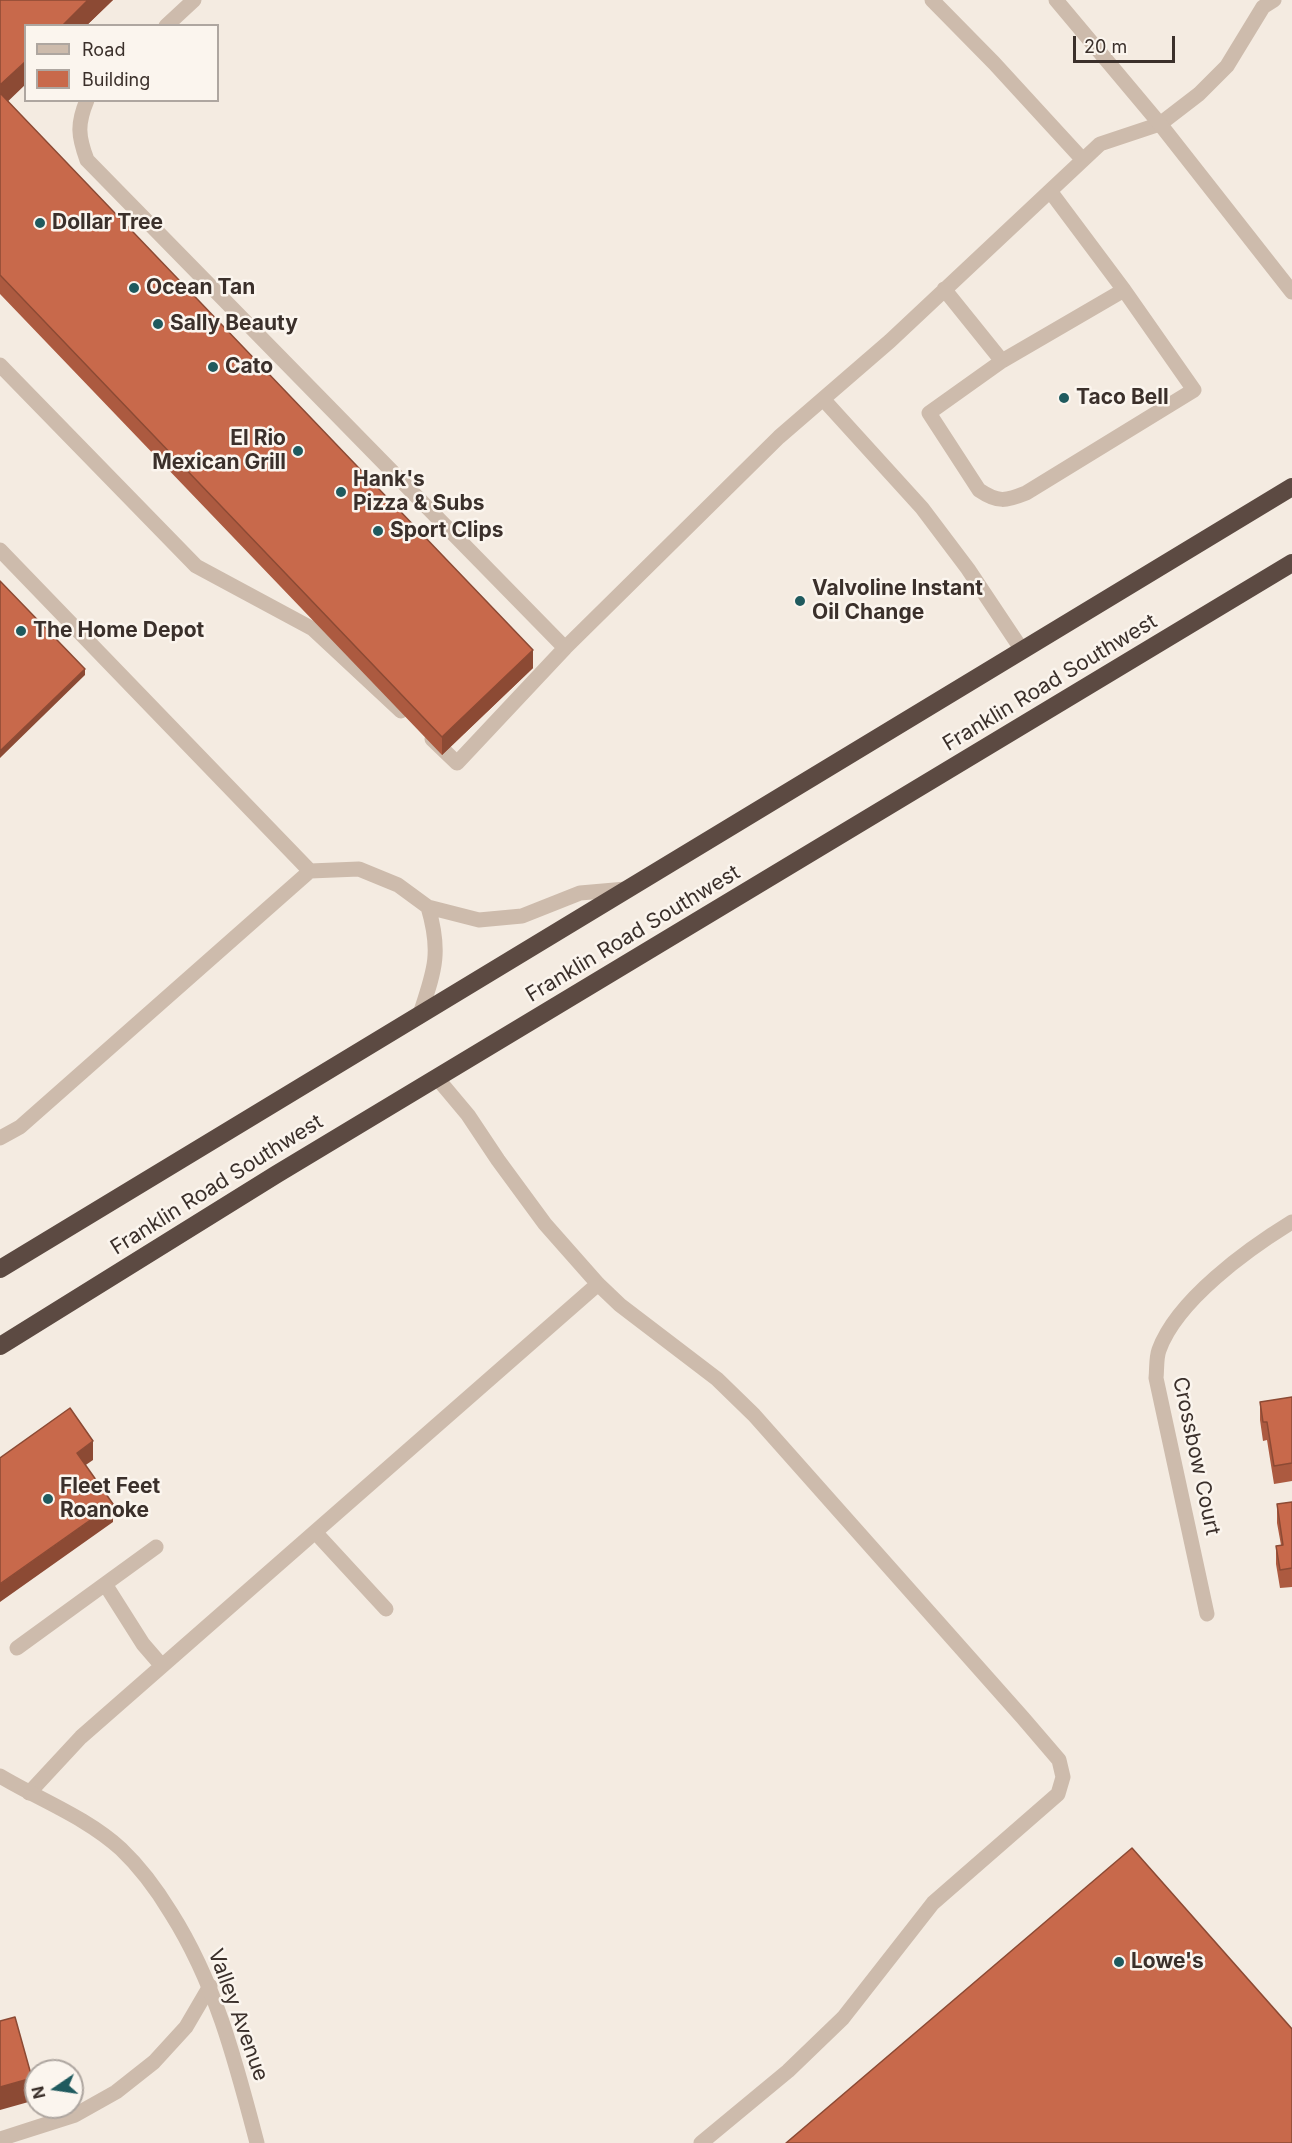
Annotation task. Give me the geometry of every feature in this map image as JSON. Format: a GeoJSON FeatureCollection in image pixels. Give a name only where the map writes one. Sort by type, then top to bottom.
{"type":"FeatureCollection","features":[{"type":"Feature","properties":{"kind":"highway","name":"Franklin Road Southwest"},"geometry":{"type":"LineString","coordinates":[[0,1269],[1292,487]]}},
{"type":"Feature","properties":{"kind":"highway","name":"Franklin Road Southwest"},"geometry":{"type":"LineString","coordinates":[[0,1346],[437,1078],[1292,563]]}},
{"type":"Feature","properties":{"kind":"street"},"geometry":{"type":"LineString","coordinates":[[168,24],[194,0]]}},
{"type":"Feature","properties":{"kind":"street"},"geometry":{"type":"LineString","coordinates":[[932,0],[994,63],[1083,160]]}},
{"type":"Feature","properties":{"kind":"street"},"geometry":{"type":"LineString","coordinates":[[1056,0],[1160,124],[1292,292]]}},
{"type":"Feature","properties":{"kind":"street"},"geometry":{"type":"LineString","coordinates":[[0,365],[196,566],[312,629],[457,762],[565,648],[779,437],[890,341],[1100,144],[1160,124],[1199,94],[1227,66],[1263,7],[1274,0]]}},
{"type":"Feature","properties":{"kind":"street"},"geometry":{"type":"LineString","coordinates":[[86,102],[80,117],[79,139],[87,160],[565,648]]}},
{"type":"Feature","properties":{"kind":"street"},"geometry":{"type":"LineString","coordinates":[[1050,191],[1124,290],[1194,390],[1026,493],[1008,500],[991,498],[979,490],[929,413],[1002,362],[1124,290]]}},
{"type":"Feature","properties":{"kind":"street"},"geometry":{"type":"LineString","coordinates":[[944,289],[1002,362]]}},
{"type":"Feature","properties":{"kind":"street"},"geometry":{"type":"LineString","coordinates":[[823,399],[922,508],[968,569],[1022,650]]}},
{"type":"Feature","properties":{"kind":"street"},"geometry":{"type":"LineString","coordinates":[[0,549],[310,871]]}},
{"type":"Feature","properties":{"kind":"street"},"geometry":{"type":"LineString","coordinates":[[0,1138],[20,1127],[310,871],[358,869],[398,885],[428,907],[479,920],[522,916],[580,893],[627,889]]}},
{"type":"Feature","properties":{"kind":"street"},"geometry":{"type":"LineString","coordinates":[[419,1017],[435,969],[436,933],[428,907]]}},
{"type":"Feature","properties":{"kind":"street"},"geometry":{"type":"LineString","coordinates":[[437,1078],[468,1115],[545,1224],[598,1284],[620,1305],[717,1379],[754,1414],[1059,1760],[1063,1777],[1058,1794],[933,1903],[843,2018],[789,2071],[701,2143]]}},
{"type":"Feature","properties":{"kind":"street","name":"Crossbow Court"},"geometry":{"type":"LineString","coordinates":[[1207,1614],[1156,1378],[1158,1352],[1169,1328],[1208,1284],[1254,1246],[1292,1222]]}},
{"type":"Feature","properties":{"kind":"street"},"geometry":{"type":"LineString","coordinates":[[29,1794],[81,1737],[598,1284]]}},
{"type":"Feature","properties":{"kind":"street"},"geometry":{"type":"LineString","coordinates":[[315,1532],[386,1609]]}},
{"type":"Feature","properties":{"kind":"street"},"geometry":{"type":"LineString","coordinates":[[17,1648],[156,1547]]}},
{"type":"Feature","properties":{"kind":"street"},"geometry":{"type":"LineString","coordinates":[[105,1584],[143,1644],[162,1666]]}},
{"type":"Feature","properties":{"kind":"street","name":"Valley Avenue"},"geometry":{"type":"LineString","coordinates":[[0,1776],[29,1794],[83,1821],[121,1849],[152,1883],[186,1937],[210,1986],[233,2049],[257,2143]]}},
{"type":"Feature","properties":{"kind":"street"},"geometry":{"type":"LineString","coordinates":[[0,2139],[75,2115],[116,2092],[154,2062],[186,2027],[210,1986]]}},
{"type":"Feature","properties":{"kind":"building"},"geometry":{"type":"Polygon","coordinates":[[[0,0],[88,0],[64,24],[24,24],[24,63],[0,85],[0,0]]]}},
{"type":"Feature","properties":{"kind":"building"},"geometry":{"type":"Polygon","coordinates":[[[0,93],[533,650],[442,737],[0,275],[0,93]]]}},
{"type":"Feature","properties":{"kind":"building","name":"The Home Depot"},"geometry":{"type":"Polygon","coordinates":[[[0,581],[85,669],[0,751],[0,581]]]}},
{"type":"Feature","properties":{"kind":"building"},"geometry":{"type":"Polygon","coordinates":[[[1292,1397],[1292,1463],[1274,1466],[1267,1422],[1263,1422],[1260,1402],[1292,1397]]]}},
{"type":"Feature","properties":{"kind":"building","name":"Fleet Feet Roanoke"},"geometry":{"type":"Polygon","coordinates":[[[70,1408],[93,1441],[77,1453],[113,1504],[0,1584],[0,1458],[70,1408]]]}},
{"type":"Feature","properties":{"kind":"building"},"geometry":{"type":"Polygon","coordinates":[[[1292,1502],[1292,1568],[1280,1570],[1276,1546],[1283,1545],[1277,1504],[1292,1502]]]}},
{"type":"Feature","properties":{"kind":"building","name":"Lowe's"},"geometry":{"type":"Polygon","coordinates":[[[1132,1848],[1292,2029],[1292,2143],[786,2143],[1132,1848]]]}},
{"type":"Feature","properties":{"kind":"building"},"geometry":{"type":"Polygon","coordinates":[[[15,2017],[27,2059],[24,2059],[24,2080],[0,2087],[0,2021],[15,2017]]]}},
{"type":"Feature","properties":{"kind":"place","name":"Dollar Tree"},"geometry":{"type":"Point","coordinates":[40,223]}},
{"type":"Feature","properties":{"kind":"place","name":"Ocean Tan"},"geometry":{"type":"Point","coordinates":[134,288]}},
{"type":"Feature","properties":{"kind":"place","name":"Sally Beauty"},"geometry":{"type":"Point","coordinates":[158,324]}},
{"type":"Feature","properties":{"kind":"place","name":"Cato"},"geometry":{"type":"Point","coordinates":[213,367]}},
{"type":"Feature","properties":{"kind":"place","name":"Taco Bell"},"geometry":{"type":"Point","coordinates":[1064,398]}},
{"type":"Feature","properties":{"kind":"place","name":"El Rio Mexican Grill"},"geometry":{"type":"Point","coordinates":[298,451]}},
{"type":"Feature","properties":{"kind":"place","name":"Hank's Pizza & Subs"},"geometry":{"type":"Point","coordinates":[341,492]}},
{"type":"Feature","properties":{"kind":"place","name":"Sport Clips"},"geometry":{"type":"Point","coordinates":[378,531]}},
{"type":"Feature","properties":{"kind":"place","name":"Valvoline Instant Oil Change"},"geometry":{"type":"Point","coordinates":[800,601]}},
{"type":"Feature","properties":{"kind":"place","name":"The Home Depot"},"geometry":{"type":"Point","coordinates":[21,631]}},
{"type":"Feature","properties":{"kind":"place","name":"Fleet Feet Roanoke"},"geometry":{"type":"Point","coordinates":[48,1499]}},
{"type":"Feature","properties":{"kind":"place","name":"Lowe's"},"geometry":{"type":"Point","coordinates":[1119,1962]}}]}
